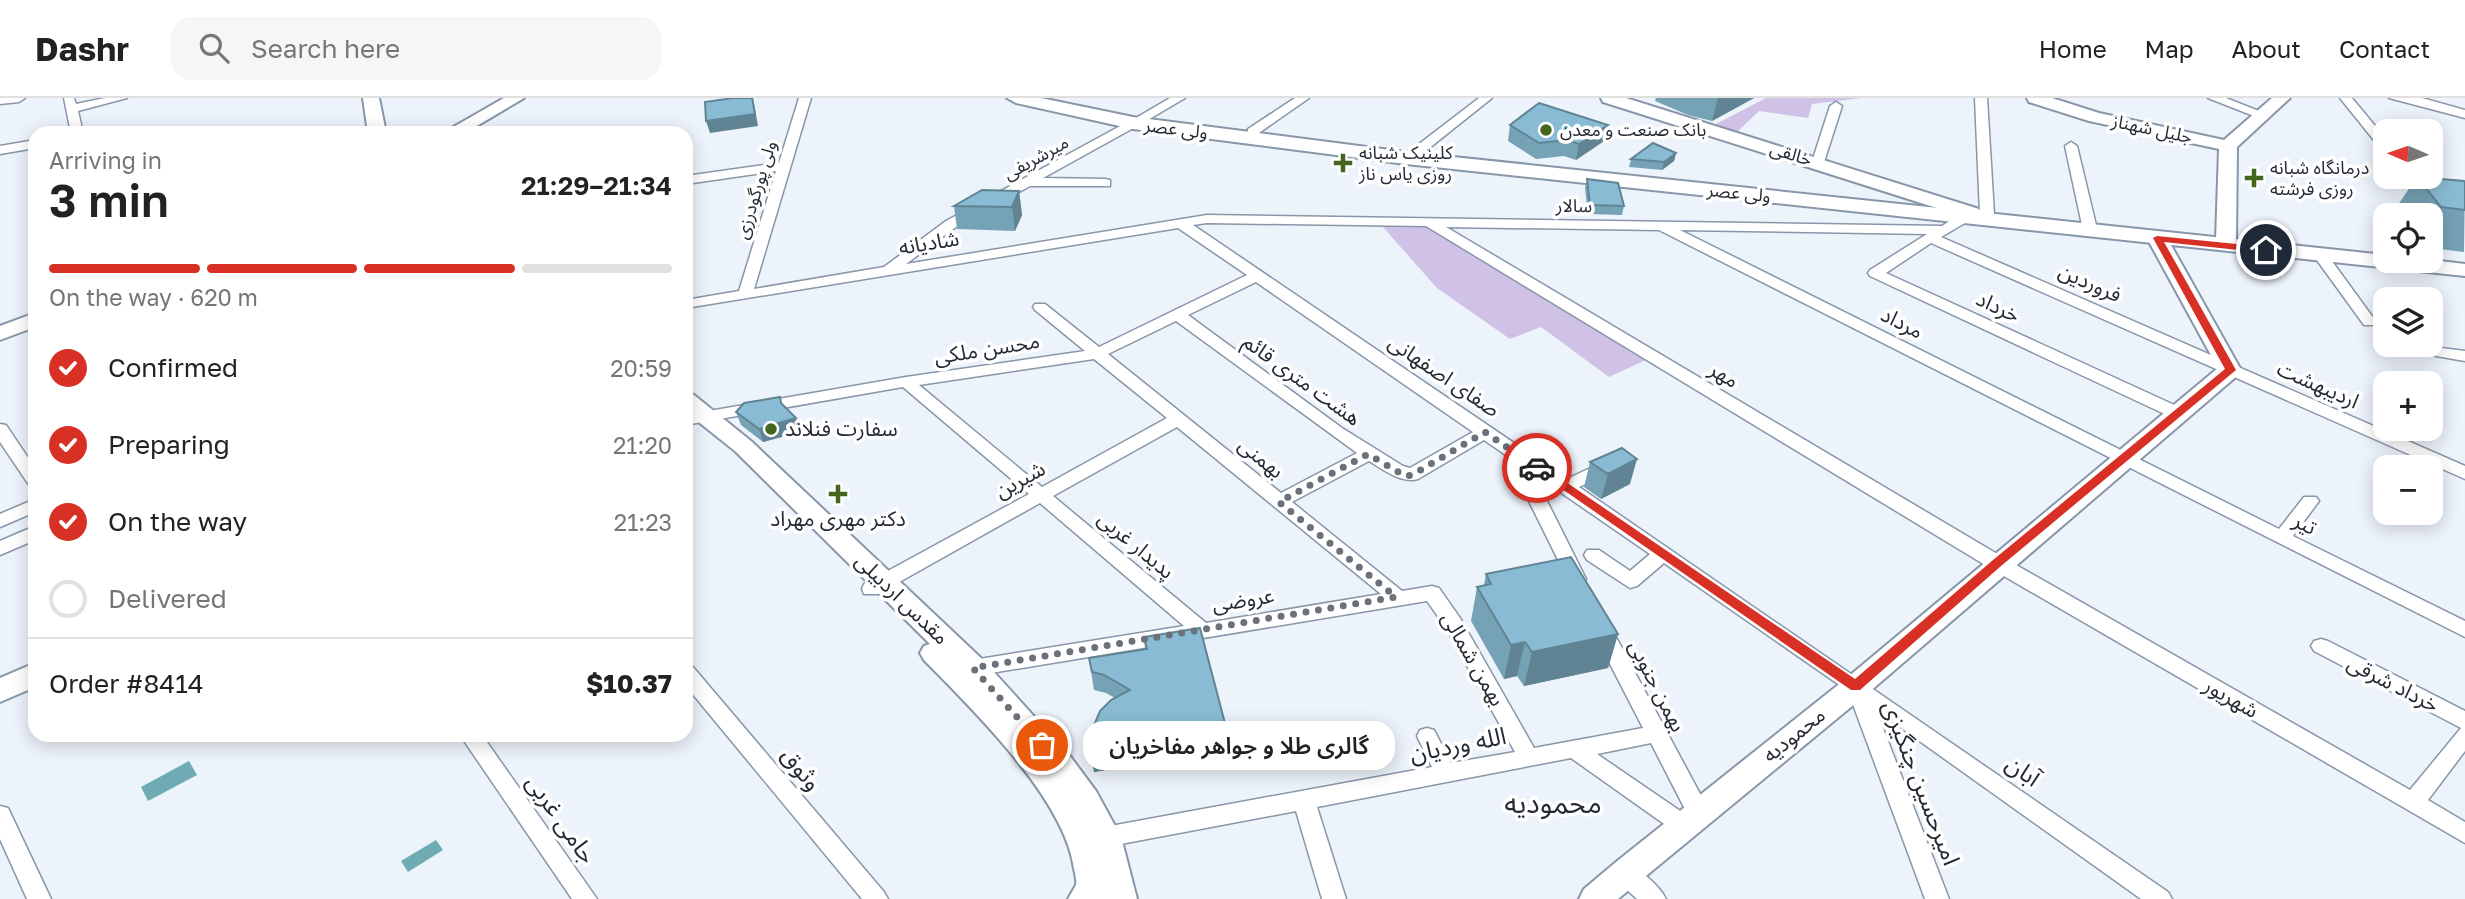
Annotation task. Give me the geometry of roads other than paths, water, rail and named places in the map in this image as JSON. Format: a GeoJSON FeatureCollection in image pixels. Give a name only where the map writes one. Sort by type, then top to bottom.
{"type":"FeatureCollection","features":[{"type":"Feature","properties":{"kind":"main road","name":"ولی عصر"},"geometry":{"type":"LineString","coordinates":[[1016,98],[1137,120],[1406,158],[2373,255]]}},
{"type":"Feature","properties":{"kind":"main road","name":"ولی عصر"},"geometry":{"type":"LineString","coordinates":[[1049,98],[1137,120],[1414,154],[1975,214],[2321,256],[2465,268]]}},
{"type":"Feature","properties":{"kind":"main road","name":"ولی عصر"},"geometry":{"type":"LineString","coordinates":[[2443,264],[2465,268]]}},
{"type":"Feature","properties":{"kind":"street"},"geometry":{"type":"LineString","coordinates":[[4,101],[19,98]]}},
{"type":"Feature","properties":{"kind":"street"},"geometry":{"type":"LineString","coordinates":[[75,126],[70,104],[121,98]]}},
{"type":"Feature","properties":{"kind":"street"},"geometry":{"type":"LineString","coordinates":[[371,98],[376,126]]}},
{"type":"Feature","properties":{"kind":"street"},"geometry":{"type":"LineString","coordinates":[[465,126],[516,98]]}},
{"type":"Feature","properties":{"kind":"street","name":"ولی پورگودرزی"},"geometry":{"type":"LineString","coordinates":[[745,294],[805,98]]}},
{"type":"Feature","properties":{"kind":"street","name":"میرشریفی"},"geometry":{"type":"LineString","coordinates":[[888,271],[951,224],[1179,98]]}},
{"type":"Feature","properties":{"kind":"street"},"geometry":{"type":"LineString","coordinates":[[1252,132],[1303,98]]}},
{"type":"Feature","properties":{"kind":"street"},"geometry":{"type":"LineString","coordinates":[[1414,154],[1486,98]]}},
{"type":"Feature","properties":{"kind":"street"},"geometry":{"type":"LineString","coordinates":[[1938,234],[1975,214],[1981,98]]}},
{"type":"Feature","properties":{"kind":"street"},"geometry":{"type":"LineString","coordinates":[[2214,98],[2263,115]]}},
{"type":"Feature","properties":{"kind":"street"},"geometry":{"type":"LineString","coordinates":[[2226,240],[2228,146],[2282,98]]}},
{"type":"Feature","properties":{"kind":"street"},"geometry":{"type":"LineString","coordinates":[[2346,98],[2373,131]]}},
{"type":"Feature","properties":{"kind":"street"},"geometry":{"type":"LineString","coordinates":[[2395,98],[2416,100],[2465,113]]}},
{"type":"Feature","properties":{"kind":"street"},"geometry":{"type":"LineString","coordinates":[[2431,98],[2465,104]]}},
{"type":"Feature","properties":{"kind":"street","name":"خالقی"},"geometry":{"type":"LineString","coordinates":[[1621,99],[1975,214]]}},
{"type":"Feature","properties":{"kind":"street","name":"جلیل شهناز"},"geometry":{"type":"LineString","coordinates":[[2043,99],[2095,117],[2228,146]]}},
{"type":"Feature","properties":{"kind":"street"},"geometry":{"type":"LineString","coordinates":[[2465,104],[2459,107],[2465,113]]}},
{"type":"Feature","properties":{"kind":"street"},"geometry":{"type":"LineString","coordinates":[[1818,162],[1836,106]]}},
{"type":"Feature","properties":{"kind":"street"},"geometry":{"type":"LineString","coordinates":[[0,150],[28,145]]}},
{"type":"Feature","properties":{"kind":"street"},"geometry":{"type":"LineString","coordinates":[[2071,146],[2089,225]]}},
{"type":"Feature","properties":{"kind":"street"},"geometry":{"type":"LineString","coordinates":[[693,179],[784,166]]}},
{"type":"Feature","properties":{"kind":"street"},"geometry":{"type":"LineString","coordinates":[[1031,182],[1105,183]]}},
{"type":"Feature","properties":{"kind":"street","name":"سالار"},"geometry":{"type":"LineString","coordinates":[[1180,223],[1207,219],[1661,226],[1938,234]]}},
{"type":"Feature","properties":{"kind":"street","name":"شادیانه"},"geometry":{"type":"LineString","coordinates":[[693,303],[1180,223]]}},
{"type":"Feature","properties":{"kind":"street","name":"صفای اصفهانی"},"geometry":{"type":"LineString","coordinates":[[1180,223],[1856,686]]}},
{"type":"Feature","properties":{"kind":"street","name":"مهر"},"geometry":{"type":"LineString","coordinates":[[1430,223],[1997,563]]}},
{"type":"Feature","properties":{"kind":"street","name":"مرداد"},"geometry":{"type":"LineString","coordinates":[[1661,226],[2124,458]]}},
{"type":"Feature","properties":{"kind":"street","name":"فروردین"},"geometry":{"type":"LineString","coordinates":[[1938,234],[2231,370]]}},
{"type":"Feature","properties":{"kind":"street","name":"خرداد"},"geometry":{"type":"LineString","coordinates":[[1938,234],[1875,273],[2178,413]]}},
{"type":"Feature","properties":{"kind":"street"},"geometry":{"type":"LineString","coordinates":[[2157,238],[2231,370]]}},
{"type":"Feature","properties":{"kind":"street"},"geometry":{"type":"LineString","coordinates":[[2321,256],[2369,323]]}},
{"type":"Feature","properties":{"kind":"street","name":"محسن ملکی"},"geometry":{"type":"LineString","coordinates":[[693,413],[1097,354],[1257,276]]}},
{"type":"Feature","properties":{"kind":"street","name":"بهمنی"},"geometry":{"type":"LineString","coordinates":[[1040,307],[1396,597]]}},
{"type":"Feature","properties":{"kind":"street","name":"هشت متری قائم"},"geometry":{"type":"LineString","coordinates":[[1178,315],[1368,454],[1405,476],[1412,475],[1485,432]]}},
{"type":"Feature","properties":{"kind":"street"},"geometry":{"type":"LineString","coordinates":[[0,334],[28,323]]}},
{"type":"Feature","properties":{"kind":"street"},"geometry":{"type":"LineString","coordinates":[[2443,353],[2465,356]]}},
{"type":"Feature","properties":{"kind":"street","name":"محمودیه"},"geometry":{"type":"LineString","coordinates":[[1595,899],[1690,818],[1856,686],[1997,563],[2231,370]]}},
{"type":"Feature","properties":{"kind":"street","name":"اردیبهشت"},"geometry":{"type":"LineString","coordinates":[[2231,370],[2465,473]]}},
{"type":"Feature","properties":{"kind":"street","name":"پدیدار غربی"},"geometry":{"type":"LineString","coordinates":[[906,382],[1202,630]]}},
{"type":"Feature","properties":{"kind":"street","name":"مقدس اردبیلی"},"geometry":{"type":"LineString","coordinates":[[693,413],[878,585],[973,668],[1059,765],[1085,800],[1105,837],[1121,899]]}},
{"type":"Feature","properties":{"kind":"street","name":"شیرین"},"geometry":{"type":"LineString","coordinates":[[878,585],[1178,419]]}},
{"type":"Feature","properties":{"kind":"street"},"geometry":{"type":"LineString","coordinates":[[0,429],[28,471]]}},
{"type":"Feature","properties":{"kind":"street"},"geometry":{"type":"LineString","coordinates":[[1279,502],[1368,454]]}},
{"type":"Feature","properties":{"kind":"street","name":"تیر"},"geometry":{"type":"LineString","coordinates":[[2124,458],[2465,630]]}},
{"type":"Feature","properties":{"kind":"street"},"geometry":{"type":"LineString","coordinates":[[1565,487],[1616,463]]}},
{"type":"Feature","properties":{"kind":"street","name":"بهمن جنوبی"},"geometry":{"type":"LineString","coordinates":[[1545,473],[1531,481],[1530,485],[1656,734],[1690,818]]}},
{"type":"Feature","properties":{"kind":"street"},"geometry":{"type":"LineString","coordinates":[[2282,538],[2311,501]]}},
{"type":"Feature","properties":{"kind":"street"},"geometry":{"type":"LineString","coordinates":[[0,520],[28,508]]}},
{"type":"Feature","properties":{"kind":"street"},"geometry":{"type":"LineString","coordinates":[[0,549],[28,535]]}},
{"type":"Feature","properties":{"kind":"street"},"geometry":{"type":"LineString","coordinates":[[1593,555],[1630,581],[1663,554]]}},
{"type":"Feature","properties":{"kind":"street","name":"شهریور"},"geometry":{"type":"LineString","coordinates":[[1997,563],[2465,833]]}},
{"type":"Feature","properties":{"kind":"street","name":"مقدس اردبیلی"},"geometry":{"type":"LineString","coordinates":[[878,585],[971,690],[1062,800],[1082,836],[1093,877],[1093,889],[1084,899]]}},
{"type":"Feature","properties":{"kind":"street","name":"بهمن شمالی"},"geometry":{"type":"LineString","coordinates":[[1396,597],[1432,593],[1437,598],[1529,758]]}},
{"type":"Feature","properties":{"kind":"street","name":"عروضی"},"geometry":{"type":"LineString","coordinates":[[973,668],[1396,597]]}},
{"type":"Feature","properties":{"kind":"street","name":"خرداد شرقی"},"geometry":{"type":"LineString","coordinates":[[2321,646],[2465,721]]}},
{"type":"Feature","properties":{"kind":"street"},"geometry":{"type":"LineString","coordinates":[[0,691],[28,677]]}},
{"type":"Feature","properties":{"kind":"street","name":"وثوق"},"geometry":{"type":"LineString","coordinates":[[693,680],[876,899]]}},
{"type":"Feature","properties":{"kind":"street","name":"امیرحسین چنگیزی"},"geometry":{"type":"LineString","coordinates":[[1856,686],[1937,899]]}},
{"type":"Feature","properties":{"kind":"street","name":"آبان"},"geometry":{"type":"LineString","coordinates":[[1856,686],[2160,899]]}},
{"type":"Feature","properties":{"kind":"street","name":"الله وردیان"},"geometry":{"type":"LineString","coordinates":[[1105,837],[1656,734]]}},
{"type":"Feature","properties":{"kind":"street"},"geometry":{"type":"LineString","coordinates":[[2413,803],[2465,735]]}},
{"type":"Feature","properties":{"kind":"street"},"geometry":{"type":"LineString","coordinates":[[1427,736],[1446,774]]}},
{"type":"Feature","properties":{"kind":"street","name":"جامی غربی"},"geometry":{"type":"LineString","coordinates":[[475,742],[585,899]]}},
{"type":"Feature","properties":{"kind":"street"},"geometry":{"type":"LineString","coordinates":[[1574,749],[1690,818]]}},
{"type":"Feature","properties":{"kind":"street"},"geometry":{"type":"LineString","coordinates":[[1304,800],[1335,899]]}},
{"type":"Feature","properties":{"kind":"street"},"geometry":{"type":"LineString","coordinates":[[0,816],[40,899]]}},
{"type":"Feature","properties":{"kind":"street"},"geometry":{"type":"LineString","coordinates":[[1624,873],[1654,899]]}},
{"type":"Feature","properties":{"kind":"water"},"geometry":{"type":"Polygon","coordinates":[[[189,761],[197,775],[148,801],[141,787],[189,761]]]}},
{"type":"Feature","properties":{"kind":"water"},"geometry":{"type":"Polygon","coordinates":[[[436,840],[443,850],[408,872],[401,861],[436,840]]]}},
{"type":"Feature","properties":{"kind":"place","name":"بانک صنعت و معدن"},"geometry":{"type":"Point","coordinates":[1546,130]}},
{"type":"Feature","properties":{"kind":"place","name":"کلینیک شبانه روزی یاس ناز"},"geometry":{"type":"Point","coordinates":[1343,163]}},
{"type":"Feature","properties":{"kind":"place","name":"درمانگاه شبانه روزی فرشته"},"geometry":{"type":"Point","coordinates":[2254,178]}},
{"type":"Feature","properties":{"kind":"place","name":"سفارت فنلاند"},"geometry":{"type":"Point","coordinates":[771,429]}},
{"type":"Feature","properties":{"kind":"place","name":"دکتر مهری مهراد"},"geometry":{"type":"Point","coordinates":[838,494]}},
{"type":"Feature","properties":{"kind":"place","name":"گالری طلا و جواهر مفاخریان"},"geometry":{"type":"Point","coordinates":[1042,745]}},
{"type":"Feature","properties":{"kind":"district","name":"محمودیه"},"geometry":{"type":"Point","coordinates":[1553,803]}}]}
